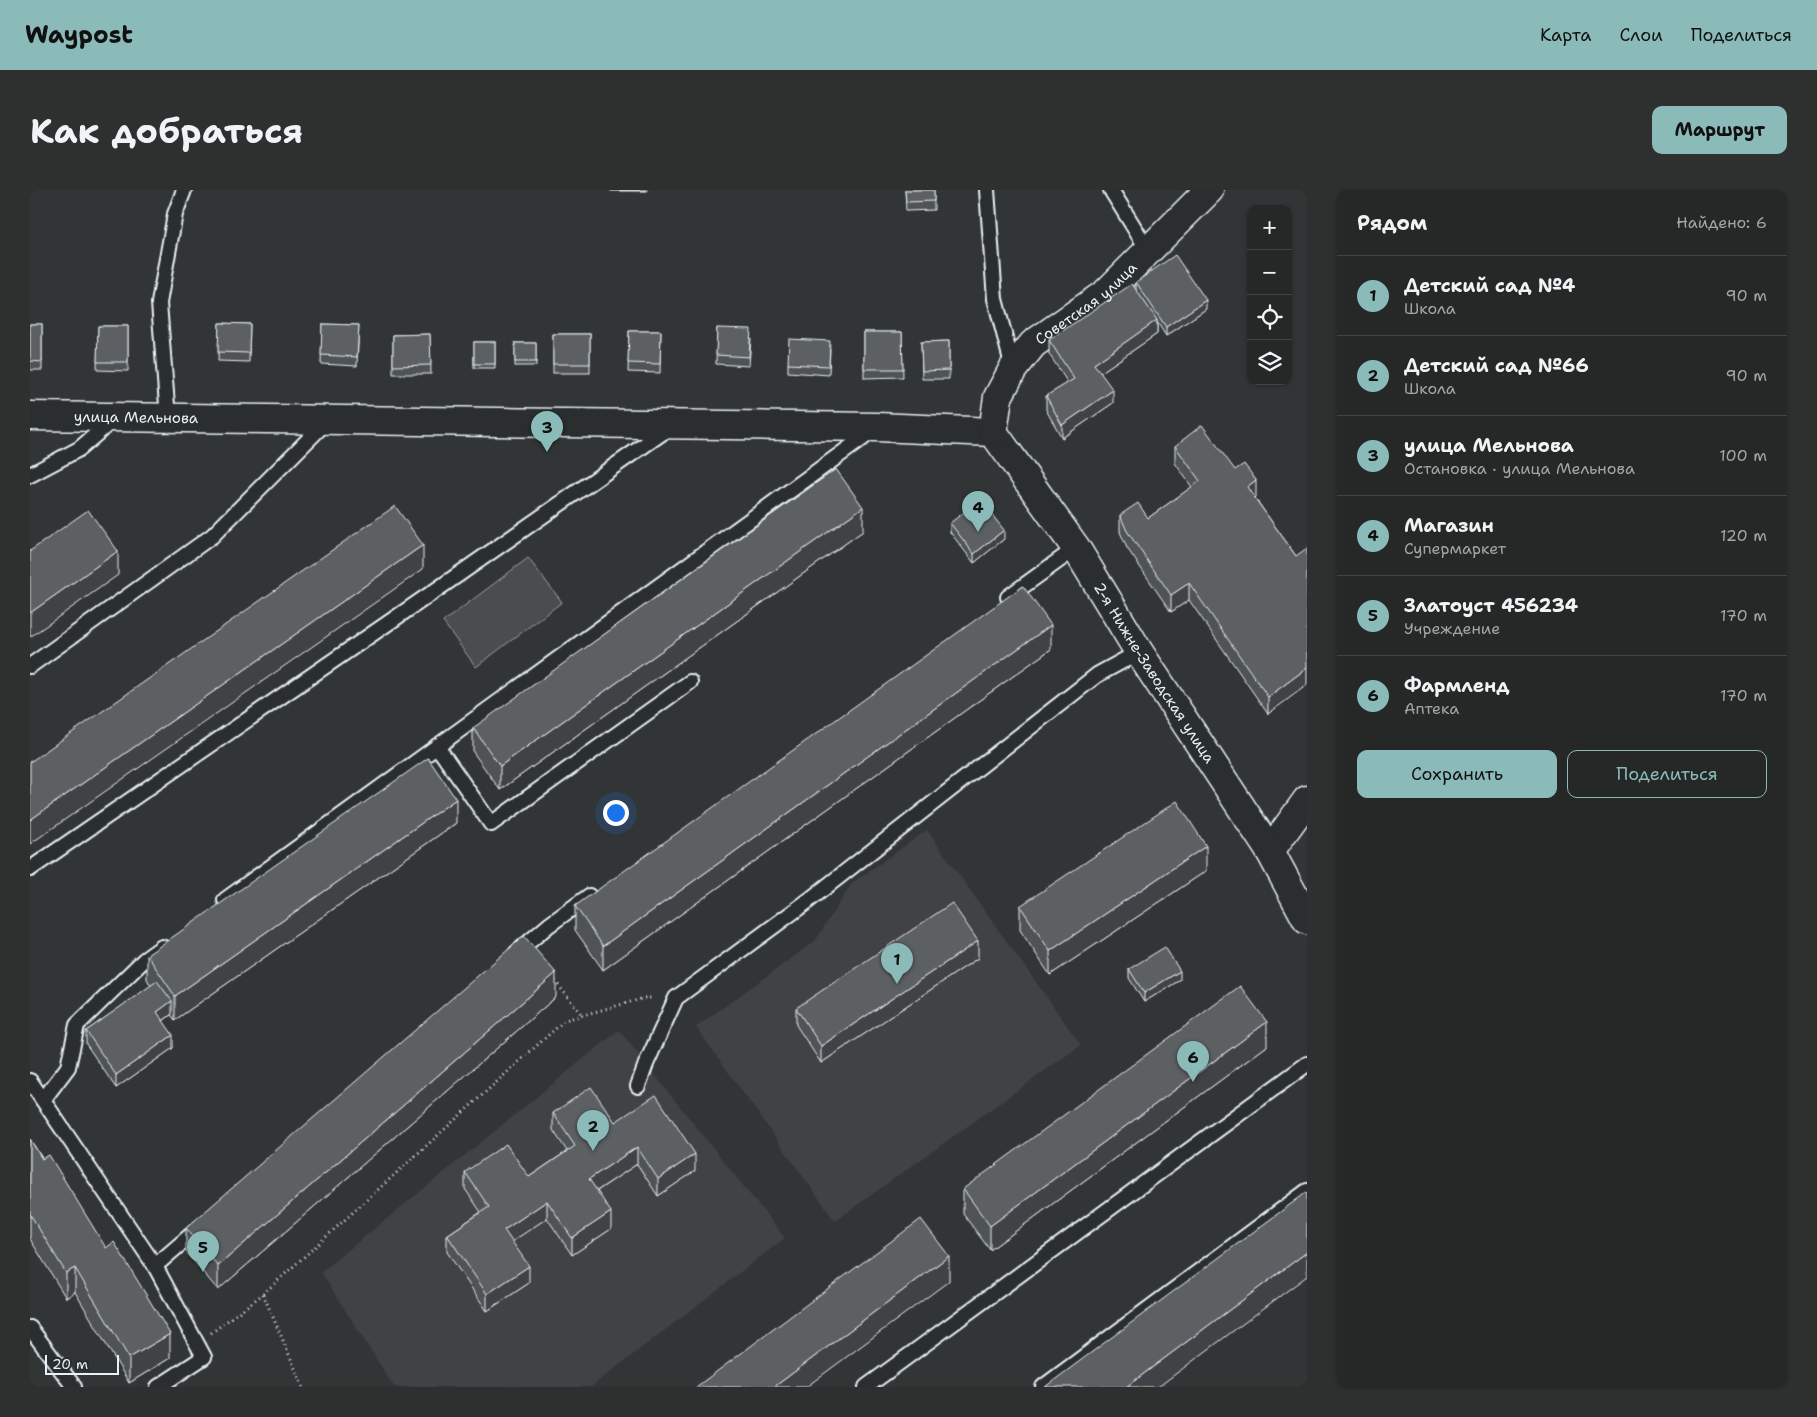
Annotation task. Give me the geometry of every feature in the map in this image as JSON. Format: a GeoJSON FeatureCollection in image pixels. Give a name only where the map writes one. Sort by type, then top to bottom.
{"type":"FeatureCollection","features":[{"type":"Feature","properties":{"kind":"main road","name":"Советская улица"},"geometry":{"type":"LineString","coordinates":[[993,432],[998,397],[1013,369],[1033,344],[1106,293],[1209,190]]}},
{"type":"Feature","properties":{"kind":"main road","name":"улица Мельнова"},"geometry":{"type":"LineString","coordinates":[[30,416],[878,427],[993,432]]}},
{"type":"Feature","properties":{"kind":"main road","name":"2-я Нижне-Заводская улица"},"geometry":{"type":"LineString","coordinates":[[993,432],[1076,548],[1139,652],[1270,851],[1307,920]]}},
{"type":"Feature","properties":{"kind":"main road"},"geometry":{"type":"LineString","coordinates":[[1270,851],[1307,800]]}},
{"type":"Feature","properties":{"kind":"lane"},"geometry":{"type":"LineString","coordinates":[[168,418],[159,303],[175,214],[184,190]]}},
{"type":"Feature","properties":{"kind":"lane"},"geometry":{"type":"LineString","coordinates":[[987,190],[995,299],[1013,369]]}},
{"type":"Feature","properties":{"kind":"lane"},"geometry":{"type":"LineString","coordinates":[[1111,190],[1148,250]]}},
{"type":"Feature","properties":{"kind":"lane"},"geometry":{"type":"LineString","coordinates":[[30,474],[79,449],[116,417]]}},
{"type":"Feature","properties":{"kind":"lane"},"geometry":{"type":"LineString","coordinates":[[30,666],[212,536],[329,420]]}},
{"type":"Feature","properties":{"kind":"lane"},"geometry":{"type":"LineString","coordinates":[[30,869],[434,592],[674,424]]}},
{"type":"Feature","properties":{"kind":"lane"},"geometry":{"type":"LineString","coordinates":[[215,908],[878,427]]}},
{"type":"Feature","properties":{"kind":"lane"},"geometry":{"type":"LineString","coordinates":[[995,606],[1076,548]]}},
{"type":"Feature","properties":{"kind":"lane"},"geometry":{"type":"LineString","coordinates":[[638,1086],[676,998],[808,901],[1097,675],[1139,652]]}},
{"type":"Feature","properties":{"kind":"lane"},"geometry":{"type":"LineString","coordinates":[[437,746],[491,824],[690,682]]}},
{"type":"Feature","properties":{"kind":"lane"},"geometry":{"type":"LineString","coordinates":[[504,964],[549,924],[597,890]]}},
{"type":"Feature","properties":{"kind":"lane"},"geometry":{"type":"LineString","coordinates":[[43,1100],[68,1067],[77,1025],[144,960],[175,937]]}},
{"type":"Feature","properties":{"kind":"lane"},"geometry":{"type":"LineString","coordinates":[[866,1387],[1307,1064]]}},
{"type":"Feature","properties":{"kind":"lane"},"geometry":{"type":"LineString","coordinates":[[30,1081],[155,1266],[204,1357],[158,1387]]}},
{"type":"Feature","properties":{"kind":"lane"},"geometry":{"type":"LineString","coordinates":[[1043,1387],[1307,1191]]}},
{"type":"Feature","properties":{"kind":"lane"},"geometry":{"type":"LineString","coordinates":[[155,1266],[207,1221]]}},
{"type":"Feature","properties":{"kind":"lane"},"geometry":{"type":"LineString","coordinates":[[30,1328],[74,1387]]}},
{"type":"Feature","properties":{"kind":"path"},"geometry":{"type":"LineString","coordinates":[[554,980],[582,1015]]}},
{"type":"Feature","properties":{"kind":"path"},"geometry":{"type":"LineString","coordinates":[[197,1344],[263,1294],[565,1020],[645,998],[676,998]]}},
{"type":"Feature","properties":{"kind":"path"},"geometry":{"type":"LineString","coordinates":[[263,1294],[303,1387]]}},
{"type":"Feature","properties":{"kind":"shaded area"},"geometry":{"type":"Polygon","coordinates":[[[528,558],[562,602],[476,667],[443,622],[528,558]]]}},
{"type":"Feature","properties":{"kind":"shaded area"},"geometry":{"type":"Polygon","coordinates":[[[927,830],[1081,1045],[835,1221],[696,1027],[815,941],[852,883],[927,830]]]}},
{"type":"Feature","properties":{"kind":"shaded area"},"geometry":{"type":"Polygon","coordinates":[[[619,1030],[785,1238],[591,1387],[394,1387],[321,1272],[619,1030]]]}},
{"type":"Feature","properties":{"kind":"building"},"geometry":{"type":"Polygon","coordinates":[[[905,190],[934,190],[934,201],[906,202],[905,190]]]}},
{"type":"Feature","properties":{"kind":"building"},"geometry":{"type":"Polygon","coordinates":[[[1175,255],[1206,300],[1166,327],[1136,282],[1175,255]]]}},
{"type":"Feature","properties":{"kind":"building"},"geometry":{"type":"Polygon","coordinates":[[[1132,284],[1157,320],[1094,364],[1113,390],[1062,425],[1046,396],[1074,379],[1049,340],[1132,284]]]}},
{"type":"Feature","properties":{"kind":"building"},"geometry":{"type":"Polygon","coordinates":[[[219,323],[250,324],[249,353],[218,352],[219,323]]]}},
{"type":"Feature","properties":{"kind":"building"},"geometry":{"type":"Polygon","coordinates":[[[30,324],[42,324],[42,362],[30,361],[30,324]]]}},
{"type":"Feature","properties":{"kind":"building"},"geometry":{"type":"Polygon","coordinates":[[[322,324],[359,325],[357,357],[321,355],[322,324]]]}},
{"type":"Feature","properties":{"kind":"building"},"geometry":{"type":"Polygon","coordinates":[[[98,326],[128,326],[128,362],[97,362],[98,326]]]}},
{"type":"Feature","properties":{"kind":"building"},"geometry":{"type":"Polygon","coordinates":[[[717,328],[751,329],[749,357],[716,355],[717,328]]]}},
{"type":"Feature","properties":{"kind":"building"},"geometry":{"type":"Polygon","coordinates":[[[629,331],[661,331],[660,364],[628,363],[629,331]]]}},
{"type":"Feature","properties":{"kind":"building"},"geometry":{"type":"Polygon","coordinates":[[[864,332],[902,332],[903,369],[864,369],[864,332]]]}},
{"type":"Feature","properties":{"kind":"building"},"geometry":{"type":"Polygon","coordinates":[[[430,334],[431,365],[393,366],[393,335],[430,334]]]}},
{"type":"Feature","properties":{"kind":"building"},"geometry":{"type":"Polygon","coordinates":[[[553,334],[590,334],[590,364],[553,364],[553,334]]]}},
{"type":"Feature","properties":{"kind":"building"},"geometry":{"type":"Polygon","coordinates":[[[789,339],[830,341],[829,366],[788,364],[789,339]]]}},
{"type":"Feature","properties":{"kind":"building"},"geometry":{"type":"Polygon","coordinates":[[[949,341],[949,370],[922,371],[921,342],[949,341]]]}},
{"type":"Feature","properties":{"kind":"building"},"geometry":{"type":"Polygon","coordinates":[[[474,342],[495,342],[495,364],[474,364],[474,342]]]}},
{"type":"Feature","properties":{"kind":"building"},"geometry":{"type":"Polygon","coordinates":[[[515,343],[536,343],[536,362],[515,362],[515,343]]]}},
{"type":"Feature","properties":{"kind":"building"},"geometry":{"type":"Polygon","coordinates":[[[1202,425],[1235,470],[1244,464],[1256,480],[1247,487],[1296,556],[1307,548],[1307,668],[1268,697],[1189,583],[1171,595],[1127,531],[1120,515],[1138,503],[1148,518],[1200,481],[1175,446],[1202,425]]]}},
{"type":"Feature","properties":{"kind":"building"},"geometry":{"type":"Polygon","coordinates":[[[836,469],[863,507],[500,766],[473,728],[836,469]]]}},
{"type":"Feature","properties":{"kind":"building"},"geometry":{"type":"Polygon","coordinates":[[[980,500],[1004,530],[974,554],[950,523],[980,500]]]}},
{"type":"Feature","properties":{"kind":"building"},"geometry":{"type":"Polygon","coordinates":[[[395,506],[423,545],[30,820],[30,762],[395,506]]]}},
{"type":"Feature","properties":{"kind":"building"},"geometry":{"type":"Polygon","coordinates":[[[88,510],[118,551],[30,613],[30,551],[88,510]]]}},
{"type":"Feature","properties":{"kind":"building"},"geometry":{"type":"Polygon","coordinates":[[[1023,586],[1051,625],[603,946],[575,906],[1023,586]]]}},
{"type":"Feature","properties":{"kind":"building"},"geometry":{"type":"Polygon","coordinates":[[[428,758],[456,799],[175,996],[147,955],[428,758]]]}},
{"type":"Feature","properties":{"kind":"building"},"geometry":{"type":"Polygon","coordinates":[[[1177,801],[1206,846],[1050,951],[1020,906],[1177,801]]]}},
{"type":"Feature","properties":{"kind":"building"},"geometry":{"type":"Polygon","coordinates":[[[952,903],[978,941],[821,1046],[796,1008],[952,903]]]}},
{"type":"Feature","properties":{"kind":"building"},"geometry":{"type":"Polygon","coordinates":[[[524,936],[556,973],[218,1266],[186,1228],[524,936]]]}},
{"type":"Feature","properties":{"kind":"building"},"geometry":{"type":"Polygon","coordinates":[[[1165,947],[1180,971],[1144,993],[1129,969],[1165,947]]]}},
{"type":"Feature","properties":{"kind":"building"},"geometry":{"type":"Polygon","coordinates":[[[157,981],[172,1001],[157,1012],[173,1035],[116,1075],[86,1031],[157,981]]]}},
{"type":"Feature","properties":{"kind":"building"},"geometry":{"type":"Polygon","coordinates":[[[1240,986],[1267,1022],[990,1226],[963,1189],[1240,986]]]}},
{"type":"Feature","properties":{"kind":"building"},"geometry":{"type":"Polygon","coordinates":[[[591,1087],[615,1122],[656,1095],[695,1154],[658,1179],[637,1147],[589,1179],[611,1212],[572,1238],[547,1201],[504,1230],[529,1266],[487,1294],[447,1235],[489,1207],[465,1172],[506,1144],[529,1177],[575,1146],[553,1113],[591,1087]]]}},
{"type":"Feature","properties":{"kind":"building"},"geometry":{"type":"Polygon","coordinates":[[[30,1139],[42,1159],[49,1155],[106,1248],[114,1242],[170,1334],[129,1358],[75,1268],[66,1273],[30,1214],[30,1139]]]}},
{"type":"Feature","properties":{"kind":"building"},"geometry":{"type":"Polygon","coordinates":[[[1307,1192],[1307,1252],[1126,1387],[1045,1387],[1307,1192]]]}},
{"type":"Feature","properties":{"kind":"building"},"geometry":{"type":"Polygon","coordinates":[[[921,1219],[949,1256],[774,1387],[696,1387],[921,1219]]]}},
{"type":"Feature","properties":{"kind":"place","name":"улица Мельнова"},"geometry":{"type":"Point","coordinates":[547,452]}},
{"type":"Feature","properties":{"kind":"place","name":"Магазин"},"geometry":{"type":"Point","coordinates":[978,532]}},
{"type":"Feature","properties":{"kind":"place","name":"Детский сад №4"},"geometry":{"type":"Point","coordinates":[897,984]}},
{"type":"Feature","properties":{"kind":"place","name":"Фармленд"},"geometry":{"type":"Point","coordinates":[1193,1082]}},
{"type":"Feature","properties":{"kind":"place","name":"Детский сад №66"},"geometry":{"type":"Point","coordinates":[593,1151]}},
{"type":"Feature","properties":{"kind":"place","name":"Златоуст 456234"},"geometry":{"type":"Point","coordinates":[203,1272]}}]}
